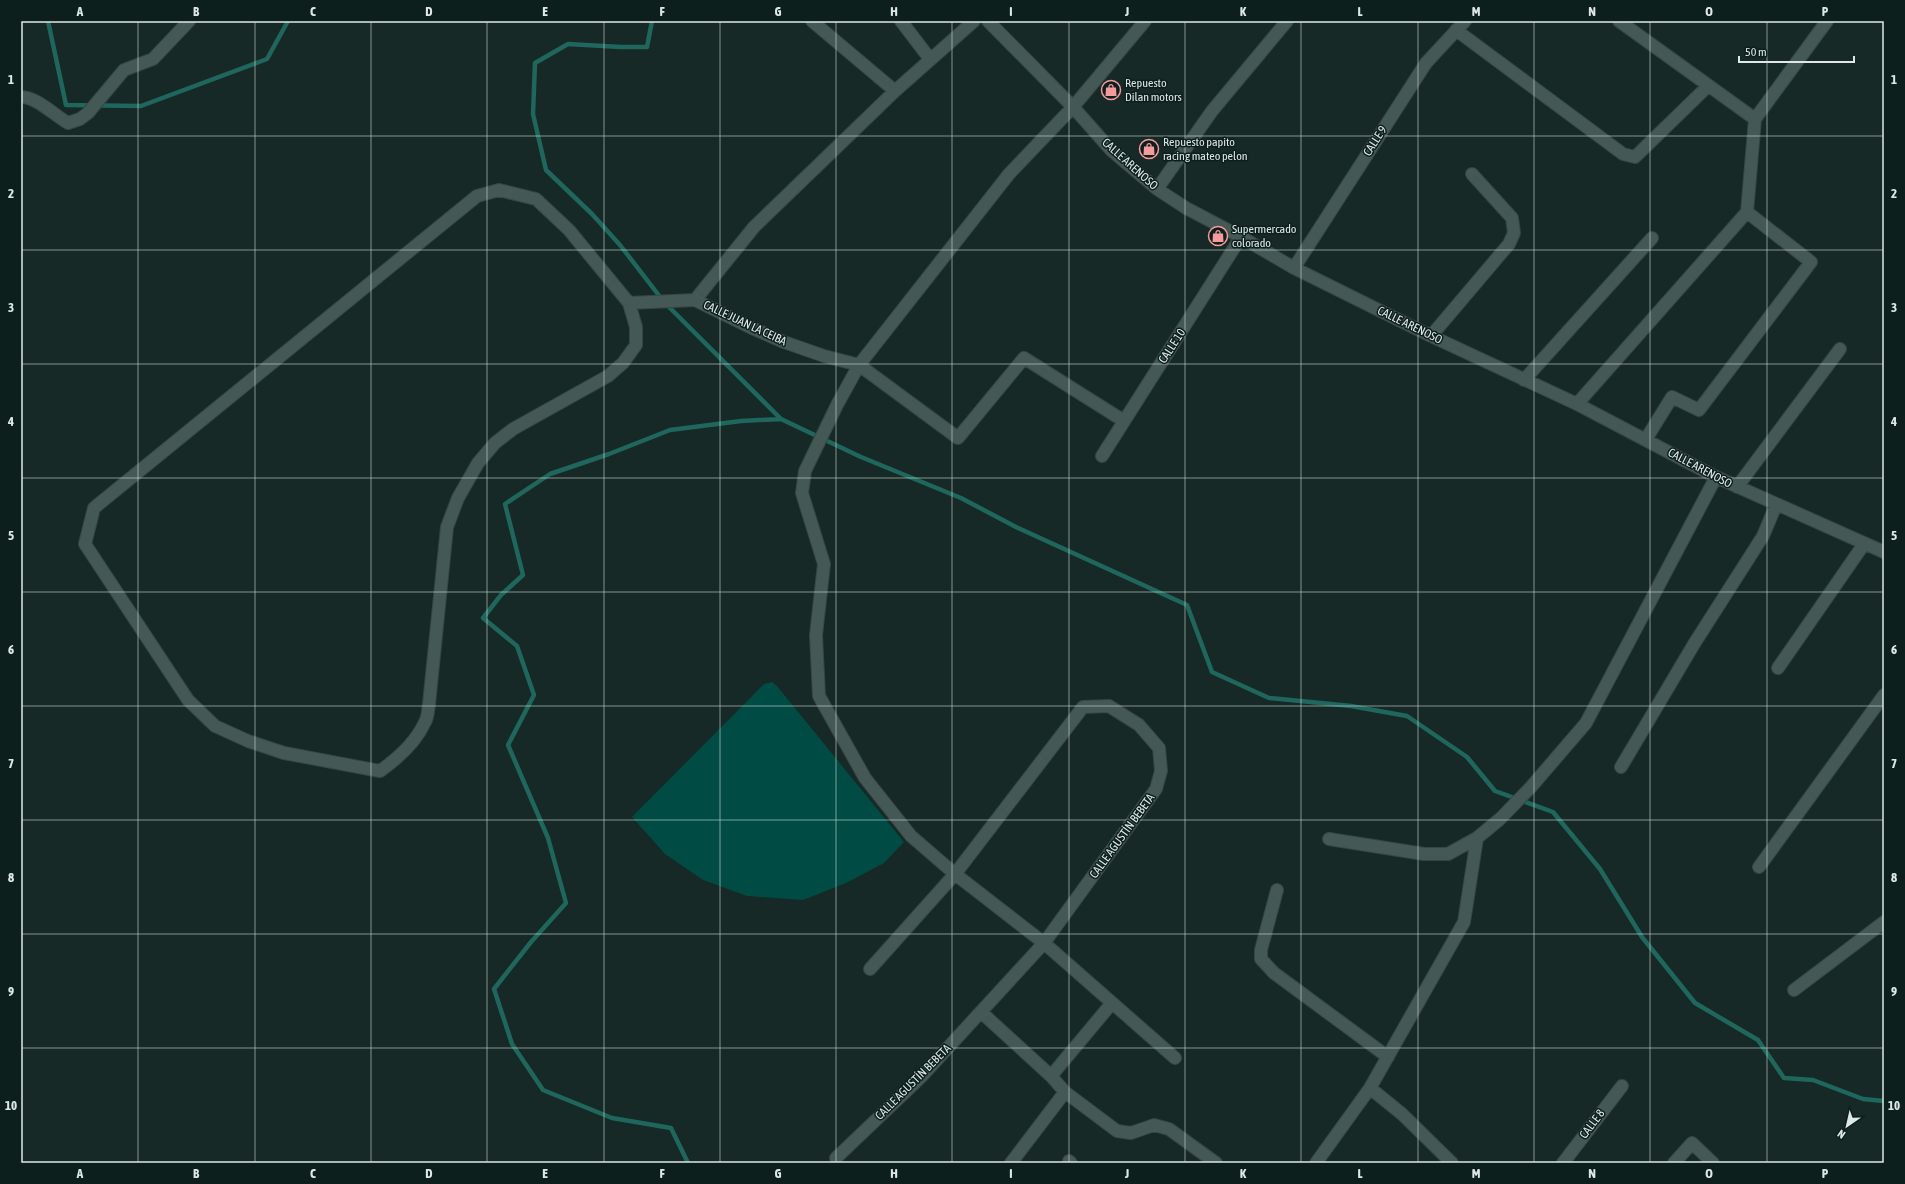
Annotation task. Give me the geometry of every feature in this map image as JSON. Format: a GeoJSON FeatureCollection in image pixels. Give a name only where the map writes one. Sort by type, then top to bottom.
{"type":"FeatureCollection","features":[{"type":"Feature","properties":{"kind":"street"},"geometry":{"type":"LineString","coordinates":[[21,97],[26,97],[35,101],[68,123],[80,120],[88,113],[124,70],[153,59],[189,21]]}},
{"type":"Feature","properties":{"kind":"street"},"geometry":{"type":"LineString","coordinates":[[812,21],[895,91]]}},
{"type":"Feature","properties":{"kind":"street"},"geometry":{"type":"LineString","coordinates":[[901,21],[930,58]]}},
{"type":"Feature","properties":{"kind":"street"},"geometry":{"type":"LineString","coordinates":[[629,303],[690,299],[754,227],[930,58],[974,21]]}},
{"type":"Feature","properties":{"kind":"street","name":"CALLE ARENOSO"},"geometry":{"type":"LineString","coordinates":[[988,21],[1073,108],[1112,151],[1157,189],[1186,208],[1242,237],[1294,268],[1431,336],[1578,404],[1716,477],[1884,552]]}},
{"type":"Feature","properties":{"kind":"street"},"geometry":{"type":"LineString","coordinates":[[1145,21],[1073,108],[1009,174],[859,365],[837,405],[805,471],[802,492],[824,564],[816,635],[819,696],[865,778],[911,836],[956,874],[1044,943],[1175,1058]]}},
{"type":"Feature","properties":{"kind":"street"},"geometry":{"type":"LineString","coordinates":[[1157,189],[1212,111],[1288,21]]}},
{"type":"Feature","properties":{"kind":"street","name":"CALLE 9"},"geometry":{"type":"LineString","coordinates":[[1294,268],[1426,63],[1465,21]]}},
{"type":"Feature","properties":{"kind":"street"},"geometry":{"type":"LineString","coordinates":[[1619,21],[1755,119]]}},
{"type":"Feature","properties":{"kind":"street"},"geometry":{"type":"LineString","coordinates":[[1578,404],[1747,212],[1755,119],[1827,21]]}},
{"type":"Feature","properties":{"kind":"street"},"geometry":{"type":"LineString","coordinates":[[1456,30],[1622,154],[1635,157],[1708,86]]}},
{"type":"Feature","properties":{"kind":"street"},"geometry":{"type":"LineString","coordinates":[[1431,336],[1509,244],[1514,233],[1512,218],[1472,174]]}},
{"type":"Feature","properties":{"kind":"street"},"geometry":{"type":"LineString","coordinates":[[499,190],[536,199],[569,230],[629,303],[636,327],[636,345],[623,363],[608,376],[513,429],[495,443],[478,463],[458,498],[447,527],[426,722],[405,750],[380,771],[284,753],[248,741],[215,726],[188,700],[85,544],[94,508],[477,196],[499,190]]}},
{"type":"Feature","properties":{"kind":"street"},"geometry":{"type":"LineString","coordinates":[[1646,439],[1672,397],[1699,410],[1811,262],[1747,212]]}},
{"type":"Feature","properties":{"kind":"street","name":"CALLE 10"},"geometry":{"type":"LineString","coordinates":[[1102,456],[1242,237]]}},
{"type":"Feature","properties":{"kind":"street"},"geometry":{"type":"LineString","coordinates":[[1524,380],[1652,238]]}},
{"type":"Feature","properties":{"kind":"street","name":"CALLE JUAN LA CEIBA"},"geometry":{"type":"LineString","coordinates":[[690,299],[784,342],[824,356],[859,365]]}},
{"type":"Feature","properties":{"kind":"street"},"geometry":{"type":"LineString","coordinates":[[1737,487],[1840,349]]}},
{"type":"Feature","properties":{"kind":"street"},"geometry":{"type":"LineString","coordinates":[[859,365],[958,438],[1024,358],[1124,421]]}},
{"type":"Feature","properties":{"kind":"street"},"geometry":{"type":"LineString","coordinates":[[1330,839],[1424,854],[1448,854],[1477,838],[1500,819],[1531,787],[1586,723],[1716,477]]}},
{"type":"Feature","properties":{"kind":"street"},"geometry":{"type":"LineString","coordinates":[[1621,767],[1694,644],[1763,536],[1776,505]]}},
{"type":"Feature","properties":{"kind":"street"},"geometry":{"type":"LineString","coordinates":[[1778,668],[1864,544]]}},
{"type":"Feature","properties":{"kind":"street"},"geometry":{"type":"LineString","coordinates":[[1759,867],[1884,695]]}},
{"type":"Feature","properties":{"kind":"street","name":"CALLE AGUSTÍN BEBETA"},"geometry":{"type":"LineString","coordinates":[[836,1158],[921,1077],[1044,943],[1156,789],[1161,771],[1159,748],[1139,725],[1109,706],[1083,707],[956,874],[870,969]]}},
{"type":"Feature","properties":{"kind":"street"},"geometry":{"type":"LineString","coordinates":[[1316,1163],[1370,1088],[1464,922],[1477,838]]}},
{"type":"Feature","properties":{"kind":"street"},"geometry":{"type":"LineString","coordinates":[[1277,890],[1261,950],[1261,959],[1274,973],[1388,1057]]}},
{"type":"Feature","properties":{"kind":"street"},"geometry":{"type":"LineString","coordinates":[[1794,990],[1884,922]]}},
{"type":"Feature","properties":{"kind":"street"},"geometry":{"type":"LineString","coordinates":[[1051,1076],[1112,1003]]}},
{"type":"Feature","properties":{"kind":"street"},"geometry":{"type":"LineString","coordinates":[[980,1012],[1051,1076],[1065,1092],[1117,1131],[1132,1133],[1154,1125],[1169,1129],[1216,1163]]}},
{"type":"Feature","properties":{"kind":"street","name":"CALLE 8"},"geometry":{"type":"LineString","coordinates":[[1563,1163],[1622,1086]]}},
{"type":"Feature","properties":{"kind":"street"},"geometry":{"type":"LineString","coordinates":[[1370,1088],[1402,1114],[1452,1163]]}},
{"type":"Feature","properties":{"kind":"street"},"geometry":{"type":"LineString","coordinates":[[1011,1163],[1065,1092]]}},
{"type":"Feature","properties":{"kind":"street"},"geometry":{"type":"LineString","coordinates":[[1674,1163],[1692,1143],[1712,1163]]}},
{"type":"Feature","properties":{"kind":"green space"},"geometry":{"type":"Polygon","coordinates":[[[772,682],[777,686],[904,842],[884,863],[846,883],[803,900],[747,896],[703,880],[665,854],[632,817],[764,684],[772,682]]]}},
{"type":"Feature","properties":{"kind":"waterway"},"geometry":{"type":"LineString","coordinates":[[48,21],[66,105],[141,106],[267,59],[288,21]]}},
{"type":"Feature","properties":{"kind":"waterway"},"geometry":{"type":"LineString","coordinates":[[652,21],[647,47],[568,44],[535,63],[533,114],[546,170],[592,214],[620,245],[664,302],[781,419],[861,457],[961,498],[1016,527],[1187,605],[1212,672],[1269,698],[1351,706],[1407,716],[1467,757],[1495,791],[1553,812],[1600,869],[1642,937],[1695,1003],[1758,1040],[1784,1078],[1813,1080],[1863,1099],[1884,1101]]}},
{"type":"Feature","properties":{"kind":"waterway"},"geometry":{"type":"LineString","coordinates":[[688,1163],[671,1128],[612,1118],[543,1090],[512,1044],[494,989],[531,942],[566,903],[548,838],[508,745],[534,695],[517,646],[483,618],[501,595],[523,575],[505,504],[550,474],[609,454],[670,430],[741,421],[781,419]]}},
{"type":"Feature","properties":{"kind":"place","name":"Repuesto Dilan motors"},"geometry":{"type":"Point","coordinates":[1111,90]}},
{"type":"Feature","properties":{"kind":"place","name":"Repuesto papito racing mateo pelon"},"geometry":{"type":"Point","coordinates":[1149,149]}},
{"type":"Feature","properties":{"kind":"place","name":"Supermercado colorado"},"geometry":{"type":"Point","coordinates":[1218,236]}}]}
